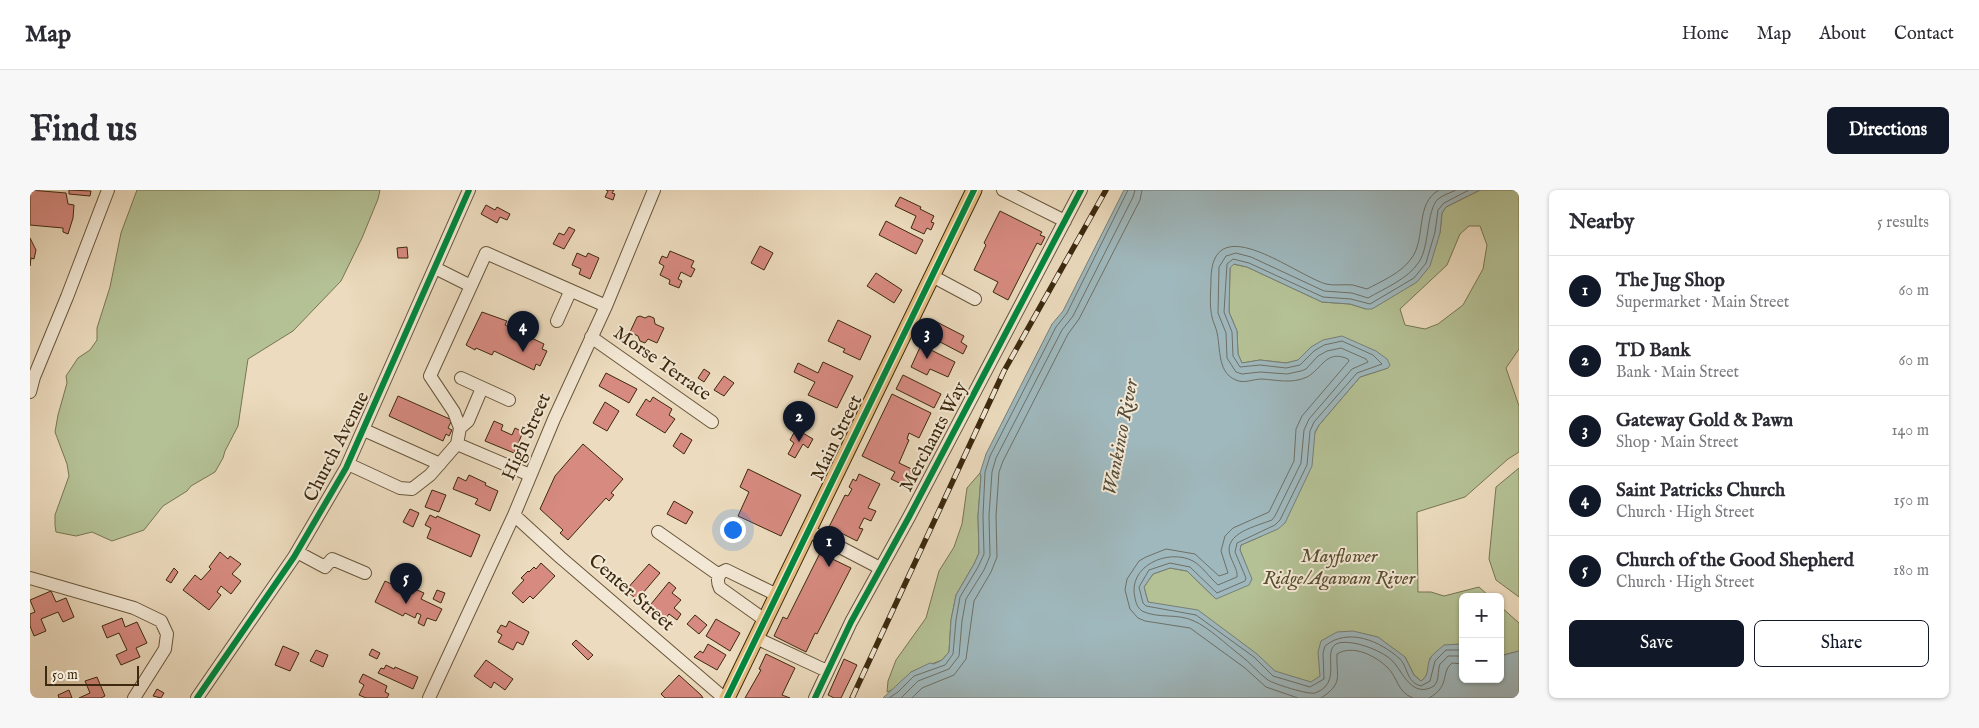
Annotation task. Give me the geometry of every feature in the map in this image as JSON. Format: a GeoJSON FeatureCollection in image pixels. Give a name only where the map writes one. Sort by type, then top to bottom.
{"type":"FeatureCollection","features":[{"type":"Feature","properties":{"kind":"main road","name":"Main Street"},"geometry":{"type":"LineString","coordinates":[[725,698],[809,531],[974,190]]}},
{"type":"Feature","properties":{"kind":"street"},"geometry":{"type":"LineString","coordinates":[[30,392],[34,377],[108,190]]}},
{"type":"Feature","properties":{"kind":"street","name":"Church Avenue"},"geometry":{"type":"LineString","coordinates":[[197,698],[297,552],[348,464],[469,190]]}},
{"type":"Feature","properties":{"kind":"street","name":"High Street"},"geometry":{"type":"LineString","coordinates":[[429,698],[514,515],[606,306],[654,190]]}},
{"type":"Feature","properties":{"kind":"street"},"geometry":{"type":"LineString","coordinates":[[1003,190],[1065,221]]}},
{"type":"Feature","properties":{"kind":"street","name":"Merchants Way"},"geometry":{"type":"LineString","coordinates":[[815,698],[880,568],[909,518],[1081,190]]}},
{"type":"Feature","properties":{"kind":"street"},"geometry":{"type":"LineString","coordinates":[[348,464],[400,488],[412,489],[430,475],[457,444],[460,428],[454,412],[430,376],[486,253],[570,292],[606,306]]}},
{"type":"Feature","properties":{"kind":"street"},"geometry":{"type":"LineString","coordinates":[[435,268],[471,286]]}},
{"type":"Feature","properties":{"kind":"street"},"geometry":{"type":"LineString","coordinates":[[932,276],[975,298]]}},
{"type":"Feature","properties":{"kind":"street"},"geometry":{"type":"LineString","coordinates":[[556,321],[570,292]]}},
{"type":"Feature","properties":{"kind":"street","name":"Morse Terrace"},"geometry":{"type":"LineString","coordinates":[[591,337],[712,422]]}},
{"type":"Feature","properties":{"kind":"street"},"geometry":{"type":"LineString","coordinates":[[461,378],[509,400]]}},
{"type":"Feature","properties":{"kind":"street"},"geometry":{"type":"LineString","coordinates":[[460,428],[468,420],[482,388]]}},
{"type":"Feature","properties":{"kind":"street"},"geometry":{"type":"LineString","coordinates":[[364,430],[440,464]]}},
{"type":"Feature","properties":{"kind":"street"},"geometry":{"type":"LineString","coordinates":[[457,444],[530,475]]}},
{"type":"Feature","properties":{"kind":"street","name":"Center Street"},"geometry":{"type":"LineString","coordinates":[[514,515],[560,557],[725,698]]}},
{"type":"Feature","properties":{"kind":"street"},"geometry":{"type":"LineString","coordinates":[[809,531],[880,568]]}},
{"type":"Feature","properties":{"kind":"street"},"geometry":{"type":"LineString","coordinates":[[658,532],[719,575]]}},
{"type":"Feature","properties":{"kind":"street"},"geometry":{"type":"LineString","coordinates":[[297,552],[325,567],[332,559],[365,573]]}},
{"type":"Feature","properties":{"kind":"street"},"geometry":{"type":"LineString","coordinates":[[765,620],[720,588],[717,582],[719,575],[726,570],[777,595]]}},
{"type":"Feature","properties":{"kind":"street"},"geometry":{"type":"LineString","coordinates":[[30,578],[134,608],[161,621],[167,634],[165,649],[134,698]]}},
{"type":"Feature","properties":{"kind":"street"},"geometry":{"type":"LineString","coordinates":[[739,602],[751,582]]}},
{"type":"Feature","properties":{"kind":"street"},"geometry":{"type":"LineString","coordinates":[[756,638],[827,671]]}},
{"type":"Feature","properties":{"kind":"green space"},"geometry":{"type":"Polygon","coordinates":[[[137,190],[380,190],[362,238],[341,281],[293,331],[248,359],[238,426],[215,472],[163,506],[144,530],[112,541],[92,532],[76,536],[56,532],[55,515],[69,476],[67,464],[55,432],[67,383],[66,376],[78,358],[90,350],[97,340],[97,328],[110,287],[121,233],[137,190]]]}},
{"type":"Feature","properties":{"kind":"green space","name":"Mayflower Ridge/Agawam River"},"geometry":{"type":"Polygon","coordinates":[[[1480,190],[1519,190],[1519,349],[1506,368],[1519,406],[1519,452],[1508,459],[1465,497],[1417,512],[1418,592],[1431,592],[1444,596],[1479,587],[1486,593],[1459,593],[1459,644],[1430,658],[1427,674],[1421,681],[1414,675],[1405,657],[1316,698],[1148,602],[1144,587],[1153,574],[1170,568],[1187,571],[1213,596],[1247,568],[1240,550],[1241,545],[1262,536],[1319,425],[1360,377],[1388,368],[1311,347],[1299,360],[1286,363],[1260,360],[1242,363],[1238,354],[1237,331],[1229,312],[1230,268],[1233,264],[1247,267],[1322,302],[1350,304],[1366,309],[1440,233],[1442,213],[1446,207],[1480,190]],[[1469,226],[1460,234],[1447,265],[1400,309],[1405,325],[1425,329],[1438,324],[1463,305],[1483,269],[1487,245],[1480,226],[1469,226]]]}},
{"type":"Feature","properties":{"kind":"green space"},"geometry":{"type":"Polygon","coordinates":[[[1519,468],[1519,597],[1496,580],[1489,559],[1496,487],[1519,468]]]}},
{"type":"Feature","properties":{"kind":"green space"},"geometry":{"type":"Polygon","coordinates":[[[980,473],[979,553],[956,595],[951,620],[949,652],[942,660],[911,672],[895,689],[887,692],[888,681],[896,660],[926,618],[939,571],[954,547],[962,524],[967,488],[980,473]]]}},
{"type":"Feature","properties":{"kind":"green space"},"geometry":{"type":"Polygon","coordinates":[[[1504,610],[1519,623],[1519,651],[1504,655],[1504,610]]]}},
{"type":"Feature","properties":{"kind":"water","name":"Wankinco River"},"geometry":{"type":"Polygon","coordinates":[[[1124,190],[1480,190],[1446,207],[1442,213],[1440,233],[1430,266],[1417,282],[1372,309],[1350,304],[1322,302],[1247,267],[1234,264],[1230,268],[1229,312],[1237,331],[1238,354],[1242,363],[1260,360],[1286,363],[1298,360],[1311,347],[1323,340],[1342,336],[1376,351],[1387,359],[1390,365],[1388,368],[1360,377],[1319,425],[1315,432],[1312,466],[1285,523],[1278,529],[1241,545],[1240,550],[1252,579],[1249,585],[1216,599],[1187,571],[1170,568],[1153,574],[1144,587],[1148,602],[1198,610],[1257,654],[1275,671],[1311,682],[1320,676],[1318,652],[1321,641],[1337,632],[1353,631],[1378,637],[1405,657],[1414,675],[1421,681],[1426,676],[1431,657],[1444,645],[1459,644],[1459,683],[1504,683],[1504,655],[1519,651],[1519,698],[883,698],[911,672],[930,663],[934,664],[942,660],[949,652],[951,620],[956,595],[979,553],[980,473],[986,454],[1052,324],[1063,311],[1124,190]]]}},
{"type":"Feature","properties":{"kind":"building"},"geometry":{"type":"Polygon","coordinates":[[[30,190],[66,193],[68,204],[74,205],[73,218],[68,234],[63,232],[63,228],[30,225],[30,190]]]}},
{"type":"Feature","properties":{"kind":"building"},"geometry":{"type":"Polygon","coordinates":[[[69,190],[91,191],[90,196],[69,194],[69,190]]]}},
{"type":"Feature","properties":{"kind":"building"},"geometry":{"type":"Polygon","coordinates":[[[606,190],[614,190],[612,193],[615,194],[613,200],[605,197],[608,191],[606,190]]]}},
{"type":"Feature","properties":{"kind":"building"},"geometry":{"type":"Polygon","coordinates":[[[900,197],[921,207],[920,209],[934,216],[931,222],[934,223],[931,230],[927,228],[924,234],[911,228],[916,216],[895,206],[900,197]]]}},
{"type":"Feature","properties":{"kind":"building"},"geometry":{"type":"Polygon","coordinates":[[[486,205],[495,210],[497,207],[510,214],[507,220],[500,217],[497,223],[481,214],[486,205]]]}},
{"type":"Feature","properties":{"kind":"building"},"geometry":{"type":"Polygon","coordinates":[[[1000,211],[1042,232],[1040,235],[1045,237],[1041,245],[1037,243],[1008,300],[993,292],[998,282],[974,270],[986,245],[984,243],[1000,211]]]}},
{"type":"Feature","properties":{"kind":"building"},"geometry":{"type":"Polygon","coordinates":[[[886,221],[923,240],[916,254],[879,235],[886,221]]]}},
{"type":"Feature","properties":{"kind":"building"},"geometry":{"type":"Polygon","coordinates":[[[569,227],[575,230],[564,249],[553,244],[559,233],[564,235],[569,227]]]}},
{"type":"Feature","properties":{"kind":"building"},"geometry":{"type":"Polygon","coordinates":[[[30,238],[36,250],[34,259],[31,258],[30,266],[30,238]]]}},
{"type":"Feature","properties":{"kind":"building"},"geometry":{"type":"Polygon","coordinates":[[[760,246],[773,253],[764,270],[751,263],[760,246]]]}},
{"type":"Feature","properties":{"kind":"building"},"geometry":{"type":"Polygon","coordinates":[[[407,247],[408,258],[398,258],[397,248],[407,247]]]}},
{"type":"Feature","properties":{"kind":"building"},"geometry":{"type":"Polygon","coordinates":[[[670,251],[694,261],[691,267],[695,269],[691,277],[681,272],[678,279],[682,281],[679,288],[669,284],[670,280],[660,275],[664,266],[659,263],[662,256],[667,258],[670,251]]]}},
{"type":"Feature","properties":{"kind":"building"},"geometry":{"type":"Polygon","coordinates":[[[577,253],[586,257],[588,253],[599,258],[590,279],[579,274],[581,269],[572,265],[577,253]]]}},
{"type":"Feature","properties":{"kind":"building"},"geometry":{"type":"Polygon","coordinates":[[[876,273],[902,290],[894,303],[867,286],[876,273]]]}},
{"type":"Feature","properties":{"kind":"building"},"geometry":{"type":"Polygon","coordinates":[[[482,312],[507,321],[505,325],[544,344],[542,349],[547,351],[540,366],[536,364],[534,370],[494,351],[492,355],[466,345],[482,312]]]}},
{"type":"Feature","properties":{"kind":"building"},"geometry":{"type":"Polygon","coordinates":[[[637,317],[654,318],[655,324],[664,328],[657,343],[648,339],[645,343],[640,341],[638,336],[630,332],[637,317]]]}},
{"type":"Feature","properties":{"kind":"building"},"geometry":{"type":"Polygon","coordinates":[[[838,320],[871,336],[860,360],[843,352],[845,349],[828,341],[838,320]]]}},
{"type":"Feature","properties":{"kind":"building"},"geometry":{"type":"Polygon","coordinates":[[[933,320],[964,336],[961,342],[967,346],[963,354],[925,334],[933,320]]]}},
{"type":"Feature","properties":{"kind":"building"},"geometry":{"type":"Polygon","coordinates":[[[921,345],[955,362],[948,377],[930,369],[927,375],[911,367],[921,345]]]}},
{"type":"Feature","properties":{"kind":"building"},"geometry":{"type":"Polygon","coordinates":[[[823,362],[853,376],[837,408],[808,395],[815,382],[794,372],[798,363],[818,373],[823,362]]]}},
{"type":"Feature","properties":{"kind":"building"},"geometry":{"type":"Polygon","coordinates":[[[704,369],[710,373],[704,382],[698,378],[704,369]]]}},
{"type":"Feature","properties":{"kind":"building"},"geometry":{"type":"Polygon","coordinates":[[[606,373],[637,389],[629,403],[599,386],[606,373]]]}},
{"type":"Feature","properties":{"kind":"building"},"geometry":{"type":"Polygon","coordinates":[[[903,375],[941,394],[934,408],[896,389],[903,375]]]}},
{"type":"Feature","properties":{"kind":"building"},"geometry":{"type":"Polygon","coordinates":[[[724,376],[734,383],[724,396],[714,390],[724,376]]]}},
{"type":"Feature","properties":{"kind":"building"},"geometry":{"type":"Polygon","coordinates":[[[892,394],[931,413],[919,438],[909,433],[907,439],[909,440],[899,463],[920,473],[912,489],[891,479],[895,472],[862,456],[892,394]]]}},
{"type":"Feature","properties":{"kind":"building"},"geometry":{"type":"Polygon","coordinates":[[[398,396],[452,420],[448,428],[452,430],[449,436],[446,434],[443,441],[389,416],[398,396]]]}},
{"type":"Feature","properties":{"kind":"building"},"geometry":{"type":"Polygon","coordinates":[[[653,397],[672,409],[669,415],[675,419],[665,433],[636,415],[646,399],[650,402],[653,397]]]}},
{"type":"Feature","properties":{"kind":"building"},"geometry":{"type":"Polygon","coordinates":[[[605,402],[619,411],[607,431],[593,423],[605,402]]]}},
{"type":"Feature","properties":{"kind":"building"},"geometry":{"type":"Polygon","coordinates":[[[494,421],[503,425],[501,430],[512,435],[515,428],[523,432],[514,453],[485,441],[494,421]]]}},
{"type":"Feature","properties":{"kind":"building"},"geometry":{"type":"Polygon","coordinates":[[[796,429],[813,439],[808,448],[803,444],[795,458],[788,454],[794,443],[790,440],[796,429]]]}},
{"type":"Feature","properties":{"kind":"building"},"geometry":{"type":"Polygon","coordinates":[[[681,433],[692,440],[684,454],[673,446],[681,433]]]}},
{"type":"Feature","properties":{"kind":"building"},"geometry":{"type":"Polygon","coordinates":[[[583,444],[623,479],[611,493],[614,495],[609,501],[606,498],[568,540],[560,533],[563,530],[540,509],[555,476],[583,444]]]}},
{"type":"Feature","properties":{"kind":"building"},"geometry":{"type":"Polygon","coordinates":[[[748,469],[801,495],[781,536],[738,516],[749,492],[740,487],[748,469]]]}},
{"type":"Feature","properties":{"kind":"building"},"geometry":{"type":"Polygon","coordinates":[[[859,474],[880,484],[868,508],[876,511],[871,521],[864,518],[859,528],[863,529],[857,541],[829,527],[845,495],[848,496],[852,489],[849,487],[853,479],[856,481],[859,474]]]}},
{"type":"Feature","properties":{"kind":"building"},"geometry":{"type":"Polygon","coordinates":[[[469,475],[498,491],[490,511],[475,504],[478,499],[453,489],[458,477],[466,481],[469,475]]]}},
{"type":"Feature","properties":{"kind":"building"},"geometry":{"type":"Polygon","coordinates":[[[432,490],[446,495],[439,512],[425,507],[432,490]]]}},
{"type":"Feature","properties":{"kind":"building"},"geometry":{"type":"Polygon","coordinates":[[[674,501],[693,512],[686,524],[667,514],[674,501]]]}},
{"type":"Feature","properties":{"kind":"building"},"geometry":{"type":"Polygon","coordinates":[[[410,509],[419,513],[413,527],[403,522],[410,509]]]}},
{"type":"Feature","properties":{"kind":"building"},"geometry":{"type":"Polygon","coordinates":[[[430,515],[436,518],[437,516],[480,535],[471,557],[427,538],[431,528],[425,525],[430,515]]]}},
{"type":"Feature","properties":{"kind":"building"},"geometry":{"type":"Polygon","coordinates":[[[220,552],[228,559],[230,556],[241,564],[232,574],[241,581],[231,594],[221,586],[217,592],[221,595],[209,610],[183,590],[195,575],[201,580],[211,569],[209,567],[220,552]]]}},
{"type":"Feature","properties":{"kind":"building"},"geometry":{"type":"Polygon","coordinates":[[[820,553],[851,568],[806,652],[774,636],[783,617],[787,619],[820,553]]]}},
{"type":"Feature","properties":{"kind":"building"},"geometry":{"type":"Polygon","coordinates":[[[541,563],[555,576],[533,599],[530,596],[523,603],[512,593],[524,580],[521,578],[534,567],[536,569],[541,563]]]}},
{"type":"Feature","properties":{"kind":"building"},"geometry":{"type":"Polygon","coordinates":[[[649,564],[660,573],[637,600],[626,590],[649,564]]]}},
{"type":"Feature","properties":{"kind":"building"},"geometry":{"type":"Polygon","coordinates":[[[174,568],[178,572],[171,583],[166,580],[174,568]]]}},
{"type":"Feature","properties":{"kind":"building"},"geometry":{"type":"Polygon","coordinates":[[[385,581],[413,594],[415,589],[424,593],[421,599],[442,609],[436,621],[427,618],[424,626],[418,623],[421,615],[417,613],[415,618],[405,613],[403,616],[375,602],[385,581]]]}},
{"type":"Feature","properties":{"kind":"building"},"geometry":{"type":"Polygon","coordinates":[[[669,582],[676,588],[672,593],[681,600],[674,608],[681,614],[677,620],[669,614],[663,622],[647,609],[669,582]]]}},
{"type":"Feature","properties":{"kind":"building"},"geometry":{"type":"Polygon","coordinates":[[[437,590],[445,593],[441,603],[433,599],[437,590]]]}},
{"type":"Feature","properties":{"kind":"building"},"geometry":{"type":"Polygon","coordinates":[[[51,591],[56,602],[66,598],[74,617],[63,622],[58,612],[41,619],[46,631],[34,636],[30,626],[30,614],[35,612],[30,600],[51,591]]]}},
{"type":"Feature","properties":{"kind":"building"},"geometry":{"type":"Polygon","coordinates":[[[695,615],[707,625],[699,634],[687,624],[695,615]]]}},
{"type":"Feature","properties":{"kind":"building"},"geometry":{"type":"Polygon","coordinates":[[[122,618],[125,627],[137,622],[147,643],[136,648],[140,657],[121,665],[116,655],[127,650],[119,633],[107,638],[102,626],[122,618]]]}},
{"type":"Feature","properties":{"kind":"building"},"geometry":{"type":"Polygon","coordinates":[[[716,619],[740,633],[730,651],[706,636],[716,619]]]}},
{"type":"Feature","properties":{"kind":"building"},"geometry":{"type":"Polygon","coordinates":[[[509,621],[529,632],[523,645],[517,642],[513,650],[498,642],[502,635],[497,632],[501,625],[506,627],[509,621]]]}},
{"type":"Feature","properties":{"kind":"building"},"geometry":{"type":"Polygon","coordinates":[[[576,640],[593,655],[588,660],[572,644],[576,640]]]}},
{"type":"Feature","properties":{"kind":"building"},"geometry":{"type":"Polygon","coordinates":[[[708,644],[726,655],[717,670],[694,657],[700,651],[703,653],[708,644]]]}},
{"type":"Feature","properties":{"kind":"building"},"geometry":{"type":"Polygon","coordinates":[[[283,646],[299,653],[290,671],[275,665],[283,646]]]}},
{"type":"Feature","properties":{"kind":"building"},"geometry":{"type":"Polygon","coordinates":[[[372,649],[380,653],[377,659],[369,655],[372,649]]]}},
{"type":"Feature","properties":{"kind":"building"},"geometry":{"type":"Polygon","coordinates":[[[316,650],[328,655],[323,667],[310,661],[316,650]]]}},
{"type":"Feature","properties":{"kind":"building"},"geometry":{"type":"Polygon","coordinates":[[[766,654],[795,668],[782,695],[790,698],[745,698],[761,670],[759,669],[766,654]]]}},
{"type":"Feature","properties":{"kind":"building"},"geometry":{"type":"Polygon","coordinates":[[[844,659],[857,665],[841,698],[834,698],[828,695],[844,659]]]}},
{"type":"Feature","properties":{"kind":"building"},"geometry":{"type":"Polygon","coordinates":[[[486,660],[513,679],[505,690],[494,682],[491,688],[474,676],[486,660]]]}},
{"type":"Feature","properties":{"kind":"building"},"geometry":{"type":"Polygon","coordinates":[[[386,665],[418,677],[413,689],[378,673],[386,665]]]}},
{"type":"Feature","properties":{"kind":"building"},"geometry":{"type":"Polygon","coordinates":[[[363,674],[387,686],[385,692],[389,694],[387,698],[366,698],[359,695],[364,685],[359,682],[363,674]]]}},
{"type":"Feature","properties":{"kind":"building"},"geometry":{"type":"Polygon","coordinates":[[[679,675],[703,698],[665,698],[661,694],[679,675]]]}},
{"type":"Feature","properties":{"kind":"building"},"geometry":{"type":"Polygon","coordinates":[[[97,677],[105,696],[101,698],[79,698],[90,693],[85,681],[97,677]]]}},
{"type":"Feature","properties":{"kind":"building"},"geometry":{"type":"Polygon","coordinates":[[[157,689],[164,693],[161,698],[153,696],[157,689]]]}},
{"type":"Feature","properties":{"kind":"building"},"geometry":{"type":"Polygon","coordinates":[[[69,690],[72,698],[59,698],[58,695],[69,690]]]}},
{"type":"Feature","properties":{"kind":"railway"},"geometry":{"type":"LineString","coordinates":[[852,698],[1004,371],[1106,190]]}},
{"type":"Feature","properties":{"kind":"cycle path"},"geometry":{"type":"LineString","coordinates":[[197,698],[294,557],[346,468],[469,190]]}},
{"type":"Feature","properties":{"kind":"cycle path"},"geometry":{"type":"LineString","coordinates":[[727,698],[974,190]]}},
{"type":"Feature","properties":{"kind":"cycle path"},"geometry":{"type":"LineString","coordinates":[[815,698],[851,622],[909,517],[1081,190]]}},
{"type":"Feature","properties":{"kind":"place","name":"Saint Patricks Church"},"geometry":{"type":"Point","coordinates":[523,352]}},
{"type":"Feature","properties":{"kind":"place","name":"Gateway Gold & Pawn"},"geometry":{"type":"Point","coordinates":[927,359]}},
{"type":"Feature","properties":{"kind":"place","name":"TD Bank"},"geometry":{"type":"Point","coordinates":[799,442]}},
{"type":"Feature","properties":{"kind":"place","name":"The Jug Shop"},"geometry":{"type":"Point","coordinates":[829,567]}},
{"type":"Feature","properties":{"kind":"place","name":"Church of the Good Shepherd"},"geometry":{"type":"Point","coordinates":[406,604]}}]}
